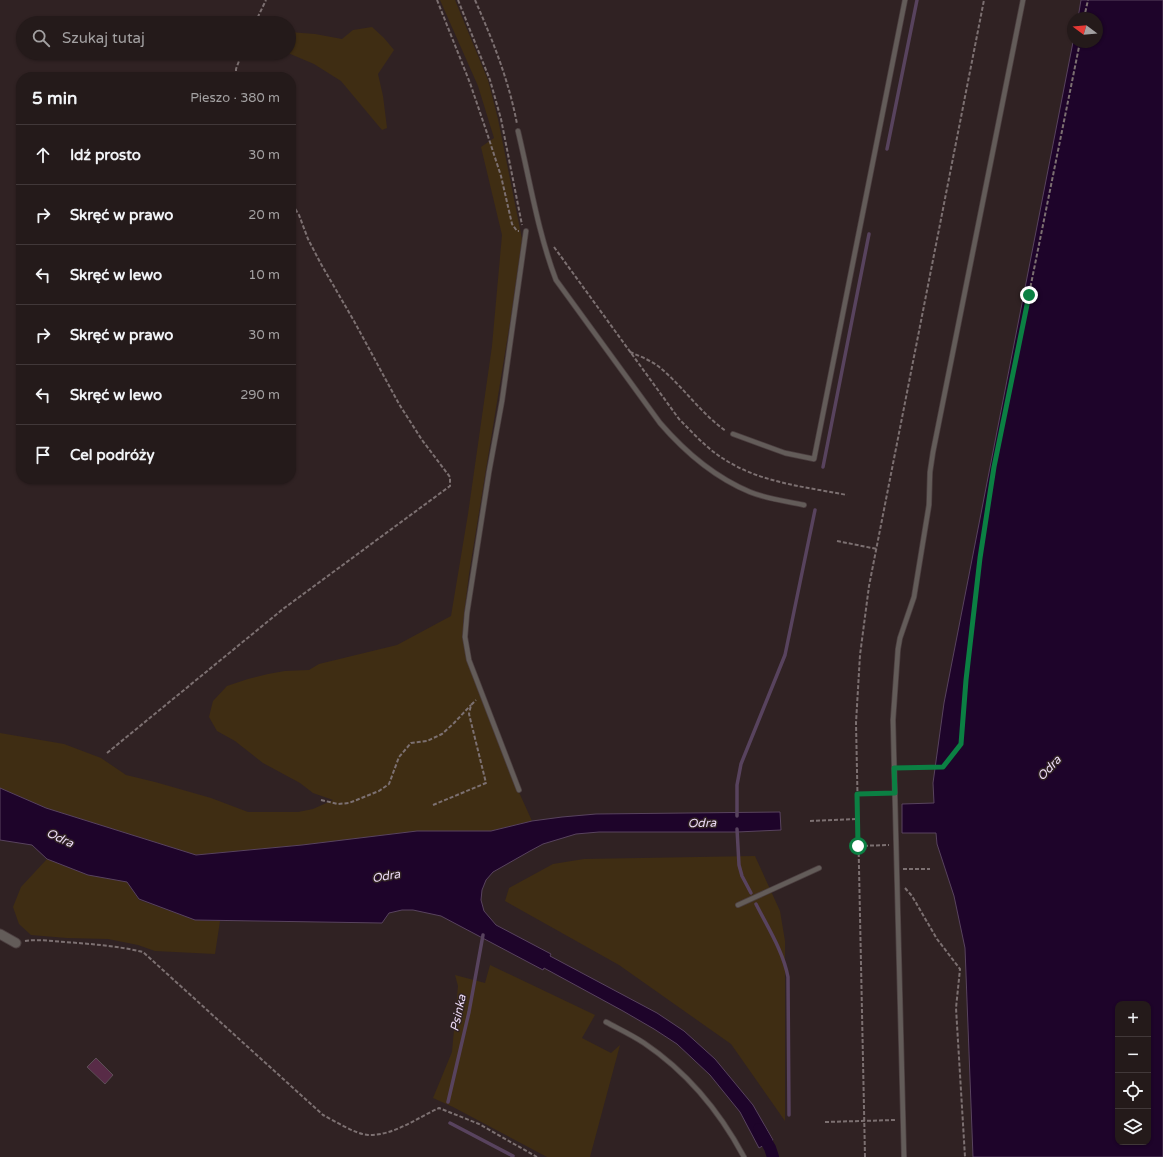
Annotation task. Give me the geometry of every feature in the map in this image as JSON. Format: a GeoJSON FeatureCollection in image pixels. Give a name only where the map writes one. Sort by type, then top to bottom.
{"type":"FeatureCollection","features":[{"type":"Feature","properties":{"kind":"street"},"geometry":{"type":"LineString","coordinates":[[0,934],[16,943]]}},
{"type":"Feature","properties":{"kind":"lane"},"geometry":{"type":"LineString","coordinates":[[732,434],[785,454],[814,459],[905,0]]}},
{"type":"Feature","properties":{"kind":"lane"},"geometry":{"type":"LineString","coordinates":[[904,1157],[893,720],[895,680],[900,638],[914,597],[930,505],[930,472],[932,459],[1023,0]]}},
{"type":"Feature","properties":{"kind":"lane"},"geometry":{"type":"LineString","coordinates":[[518,131],[541,230],[556,280],[660,423],[693,457],[733,483],[750,492],[769,498],[804,505]]}},
{"type":"Feature","properties":{"kind":"lane"},"geometry":{"type":"LineString","coordinates":[[519,790],[469,660],[465,637],[467,613],[502,400],[526,231]]}},
{"type":"Feature","properties":{"kind":"lane"},"geometry":{"type":"LineString","coordinates":[[738,905],[819,868]]}},
{"type":"Feature","properties":{"kind":"lane"},"geometry":{"type":"LineString","coordinates":[[606,1022],[644,1043],[682,1074],[710,1104],[730,1131],[744,1157]]}},
{"type":"Feature","properties":{"kind":"path"},"geometry":{"type":"LineString","coordinates":[[258,16],[266,0]]}},
{"type":"Feature","properties":{"kind":"path"},"geometry":{"type":"LineString","coordinates":[[437,0],[470,83],[487,133],[501,176],[512,224],[516,230],[526,231]]}},
{"type":"Feature","properties":{"kind":"path"},"geometry":{"type":"LineString","coordinates":[[458,0],[490,80],[507,150],[521,224],[526,231]]}},
{"type":"Feature","properties":{"kind":"path"},"geometry":{"type":"LineString","coordinates":[[475,0],[498,53],[513,102],[518,131]]}},
{"type":"Feature","properties":{"kind":"path"},"geometry":{"type":"LineString","coordinates":[[865,1157],[856,724],[860,656],[868,593],[984,0]]}},
{"type":"Feature","properties":{"kind":"path"},"geometry":{"type":"LineString","coordinates":[[1085,12],[1088,0]]}},
{"type":"Feature","properties":{"kind":"path"},"geometry":{"type":"LineString","coordinates":[[894,768],[943,767],[961,744],[966,680],[980,558],[994,467],[1079,48]]}},
{"type":"Feature","properties":{"kind":"path"},"geometry":{"type":"LineString","coordinates":[[236,72],[239,60]]}},
{"type":"Feature","properties":{"kind":"path"},"geometry":{"type":"LineString","coordinates":[[107,753],[283,609],[450,486],[450,477],[422,440],[399,404],[321,264],[308,239],[296,210]]}},
{"type":"Feature","properties":{"kind":"path"},"geometry":{"type":"LineString","coordinates":[[553,246],[679,419],[702,443],[726,460],[756,475],[780,483],[847,495]]}},
{"type":"Feature","properties":{"kind":"path"},"geometry":{"type":"LineString","coordinates":[[630,352],[657,365],[674,380],[706,416],[732,434]]}},
{"type":"Feature","properties":{"kind":"path"},"geometry":{"type":"LineString","coordinates":[[837,541],[877,549]]}},
{"type":"Feature","properties":{"kind":"path"},"geometry":{"type":"LineString","coordinates":[[321,800],[338,804],[349,803],[379,791],[389,784],[399,757],[411,744],[427,741],[442,734],[483,694]]}},
{"type":"Feature","properties":{"kind":"path"},"geometry":{"type":"LineString","coordinates":[[433,805],[486,783],[470,714],[471,705]]}},
{"type":"Feature","properties":{"kind":"path"},"geometry":{"type":"LineString","coordinates":[[857,794],[895,793]]}},
{"type":"Feature","properties":{"kind":"path"},"geometry":{"type":"LineString","coordinates":[[810,821],[858,820]]}},
{"type":"Feature","properties":{"kind":"path"},"geometry":{"type":"LineString","coordinates":[[858,846],[896,845]]}},
{"type":"Feature","properties":{"kind":"path"},"geometry":{"type":"LineString","coordinates":[[896,870],[930,869]]}},
{"type":"Feature","properties":{"kind":"path"},"geometry":{"type":"LineString","coordinates":[[902,884],[912,896],[937,939],[960,969],[956,1008],[965,1157]]}},
{"type":"Feature","properties":{"kind":"path"},"geometry":{"type":"LineString","coordinates":[[16,943],[35,940],[112,946],[144,952],[323,1115],[346,1127],[368,1135],[392,1132],[439,1108],[479,1124],[537,1157]]}},
{"type":"Feature","properties":{"kind":"path"},"geometry":{"type":"LineString","coordinates":[[826,1122],[902,1119]]}},
{"type":"Feature","properties":{"kind":"shaded area"},"geometry":{"type":"Polygon","coordinates":[[[440,0],[455,0],[488,80],[498,119],[522,239],[469,574],[463,623],[464,639],[484,702],[508,768],[532,821],[491,831],[417,831],[302,845],[196,855],[46,808],[0,788],[0,733],[64,744],[101,758],[126,775],[211,798],[248,812],[298,812],[313,809],[333,800],[313,793],[300,783],[263,763],[235,741],[217,731],[209,717],[213,701],[227,686],[268,674],[285,671],[309,670],[319,664],[397,645],[451,616],[468,514],[492,346],[502,235],[481,147],[494,138],[478,86],[440,0]]]}},
{"type":"Feature","properties":{"kind":"shaded area"},"geometry":{"type":"Polygon","coordinates":[[[372,27],[394,50],[378,74],[383,96],[387,128],[382,130],[341,81],[314,64],[296,56],[296,33],[342,39],[353,30],[372,27]]]}},
{"type":"Feature","properties":{"kind":"shaded area"},"geometry":{"type":"Polygon","coordinates":[[[755,856],[780,911],[785,941],[785,1121],[731,1044],[619,965],[505,901],[509,888],[553,864],[584,859],[755,856]]]}},
{"type":"Feature","properties":{"kind":"shaded area"},"geometry":{"type":"Polygon","coordinates":[[[47,859],[88,875],[127,882],[139,900],[195,920],[220,921],[215,954],[155,951],[138,945],[108,939],[31,935],[19,924],[13,907],[21,887],[47,859]]]}},
{"type":"Feature","properties":{"kind":"shaded area"},"geometry":{"type":"Polygon","coordinates":[[[490,965],[595,1015],[582,1038],[611,1053],[620,1045],[590,1157],[547,1157],[433,1098],[452,1052],[458,986],[455,975],[485,983],[490,965]]]}},
{"type":"Feature","properties":{"kind":"water","name":"Odra"},"geometry":{"type":"Polygon","coordinates":[[[1081,0],[1163,0],[1163,1157],[973,1157],[965,948],[954,896],[937,844],[936,833],[902,833],[902,804],[934,803],[933,783],[944,703],[1072,48],[1103,48],[1103,12],[1079,12],[1081,0]]]}},
{"type":"Feature","properties":{"kind":"water","name":"Odra"},"geometry":{"type":"Polygon","coordinates":[[[0,788],[46,808],[196,855],[302,845],[417,831],[491,831],[532,821],[596,814],[780,812],[781,830],[737,832],[599,832],[576,834],[543,844],[493,872],[486,880],[482,890],[481,900],[484,911],[496,925],[551,954],[550,956],[657,1013],[684,1031],[715,1059],[753,1105],[773,1140],[759,1148],[740,1112],[710,1075],[677,1044],[623,1011],[544,968],[543,970],[441,916],[413,910],[402,910],[389,913],[382,923],[195,920],[139,899],[127,882],[88,875],[47,859],[32,845],[0,840],[0,788]]]}},
{"type":"Feature","properties":{"kind":"building"},"geometry":{"type":"Polygon","coordinates":[[[96,1058],[113,1075],[105,1084],[87,1067],[96,1058]]]}},
{"type":"Feature","properties":{"kind":"waterway"},"geometry":{"type":"LineString","coordinates":[[887,149],[917,0]]}},
{"type":"Feature","properties":{"kind":"waterway"},"geometry":{"type":"LineString","coordinates":[[823,467],[869,234]]}},
{"type":"Feature","properties":{"kind":"waterway"},"geometry":{"type":"LineString","coordinates":[[737,816],[737,785],[741,764],[785,655],[815,510]]}},
{"type":"Feature","properties":{"kind":"waterway"},"geometry":{"type":"LineString","coordinates":[[737,829],[739,865],[742,876],[751,893]]}},
{"type":"Feature","properties":{"kind":"waterway"},"geometry":{"type":"LineString","coordinates":[[756,904],[783,958],[788,977],[789,1115]]}},
{"type":"Feature","properties":{"kind":"waterway","name":"Psinka"},"geometry":{"type":"LineString","coordinates":[[448,1102],[469,1012],[483,935]]}},
{"type":"Feature","properties":{"kind":"waterway","name":"Psinka"},"geometry":{"type":"LineString","coordinates":[[450,1123],[513,1156],[512,1157]]}},
{"type":"Feature","properties":{"kind":"waterway"},"geometry":{"type":"LineString","coordinates":[[759,1129],[770,1148],[773,1157]]}},
{"type":"Feature","properties":{"kind":"route"},"geometry":{"type":"LineString","coordinates":[[858,846],[857,794],[895,793],[894,768],[943,767],[961,744],[966,680],[980,558],[994,467],[1029,295]]}}]}
